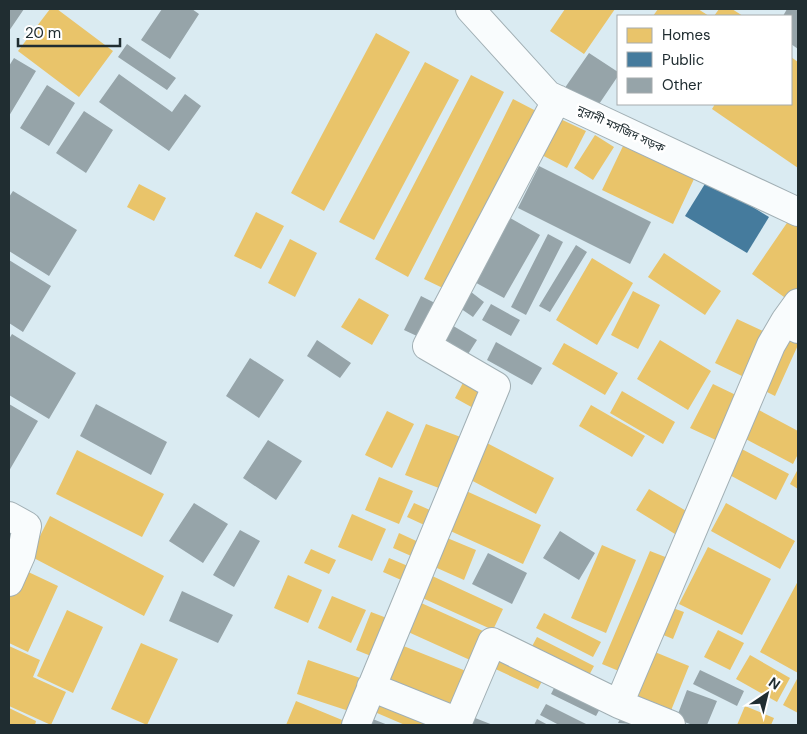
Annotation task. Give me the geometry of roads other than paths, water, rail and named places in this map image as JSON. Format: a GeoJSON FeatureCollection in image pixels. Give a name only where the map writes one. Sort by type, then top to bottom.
{"type":"FeatureCollection","features":[{"type":"Feature","properties":{"kind":"street","name":"নুরানী মসজিদ সড়ক"},"geometry":{"type":"LineString","coordinates":[[470,9],[548,95],[798,212]]}},
{"type":"Feature","properties":{"kind":"street"},"geometry":{"type":"LineString","coordinates":[[356,725],[496,386],[427,346],[557,99]]}},
{"type":"Feature","properties":{"kind":"street"},"geometry":{"type":"LineString","coordinates":[[619,704],[771,345],[794,317]]}},
{"type":"Feature","properties":{"kind":"street"},"geometry":{"type":"LineString","coordinates":[[9,516],[28,526],[21,555],[9,582]]}},
{"type":"Feature","properties":{"kind":"street"},"geometry":{"type":"LineString","coordinates":[[371,687],[458,724],[492,642],[619,704],[671,725]]}}]}
